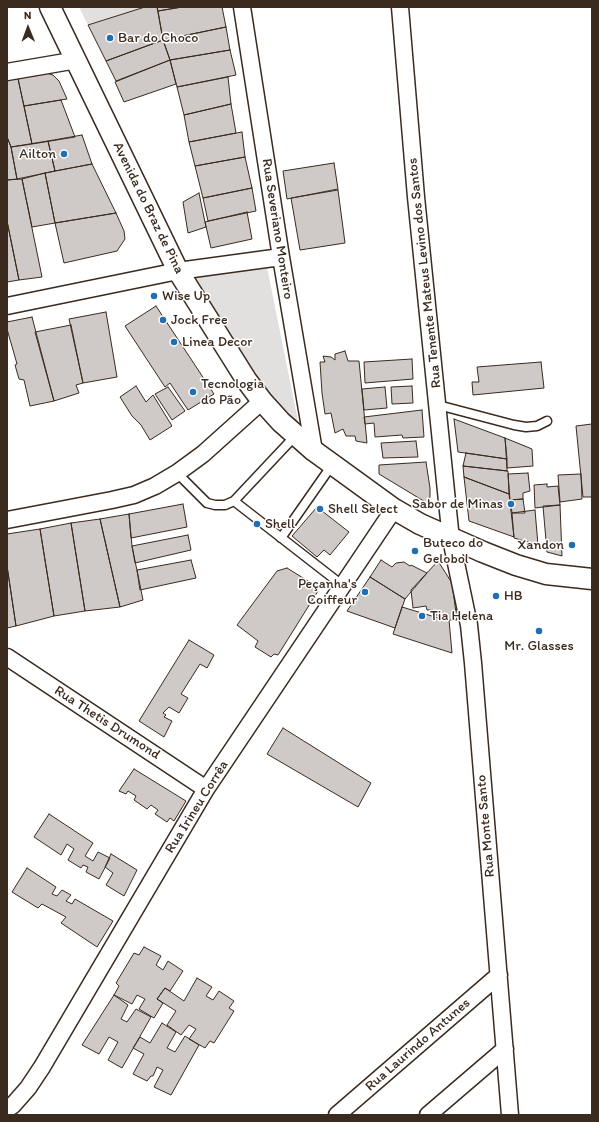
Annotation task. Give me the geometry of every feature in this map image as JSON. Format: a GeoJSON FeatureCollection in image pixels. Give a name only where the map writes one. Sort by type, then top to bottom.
{"type":"FeatureCollection","features":[{"type":"Feature","properties":{"kind":"street","name":"Avenida do Braz de Pina"},"geometry":{"type":"LineString","coordinates":[[50,7],[178,271],[247,381],[262,401],[281,422],[332,464],[394,509],[420,524],[451,539],[516,565],[546,574],[592,579]]}},
{"type":"Feature","properties":{"kind":"street","name":"Rua Severiano Monteiro"},"geometry":{"type":"LineString","coordinates":[[242,7],[281,257],[314,450]]}},
{"type":"Feature","properties":{"kind":"street","name":"Rua Tenente Mateus Levino dos Santos"},"geometry":{"type":"LineString","coordinates":[[400,7],[416,197],[451,539]]}},
{"type":"Feature","properties":{"kind":"street"},"geometry":{"type":"LineString","coordinates":[[7,72],[77,60]]}},
{"type":"Feature","properties":{"kind":"street"},"geometry":{"type":"LineString","coordinates":[[7,306],[178,271],[281,257]]}},
{"type":"Feature","properties":{"kind":"street"},"geometry":{"type":"LineString","coordinates":[[7,520],[134,495],[155,486],[177,474],[203,454],[262,401]]}},
{"type":"Feature","properties":{"kind":"street","name":"Rua Irineu Corrêa"},"geometry":{"type":"LineString","coordinates":[[7,1109],[28,1088],[42,1067],[206,788],[394,509]]}},
{"type":"Feature","properties":{"kind":"street","name":"Rua Monte Santo"},"geometry":{"type":"LineString","coordinates":[[451,539],[469,625],[474,663],[510,1115]]}},
{"type":"Feature","properties":{"kind":"street","name":"Rua Thetis Drumond"},"geometry":{"type":"LineString","coordinates":[[7,657],[206,788]]}},
{"type":"Feature","properties":{"kind":"street","name":"Rua Laurindo Antunes"},"geometry":{"type":"LineString","coordinates":[[337,1115],[499,975]]}},
{"type":"Feature","properties":{"kind":"street"},"geometry":{"type":"LineString","coordinates":[[428,1115],[505,1049]]}},
{"type":"Feature","properties":{"kind":"lane"},"geometry":{"type":"LineString","coordinates":[[438,405],[526,427],[537,426],[547,421]]}},
{"type":"Feature","properties":{"kind":"lane"},"geometry":{"type":"LineString","coordinates":[[177,474],[207,503],[215,506],[225,505],[234,501],[296,435]]}},
{"type":"Feature","properties":{"kind":"lane"},"geometry":{"type":"LineString","coordinates":[[281,538],[332,464]]}},
{"type":"Feature","properties":{"kind":"lane"},"geometry":{"type":"LineString","coordinates":[[234,501],[342,585]]}},
{"type":"Feature","properties":{"kind":"shaded area"},"geometry":{"type":"Polygon","coordinates":[[[79,7],[146,7],[88,25],[79,7]]]}},
{"type":"Feature","properties":{"kind":"shaded area"},"geometry":{"type":"Polygon","coordinates":[[[267,267],[299,426],[261,391],[187,277],[267,267]]]}},
{"type":"Feature","properties":{"kind":"building"},"geometry":{"type":"Polygon","coordinates":[[[145,7],[157,7],[163,40],[106,61],[88,25],[145,7]]]}},
{"type":"Feature","properties":{"kind":"building"},"geometry":{"type":"Polygon","coordinates":[[[157,7],[182,7],[158,11],[157,7]]]}},
{"type":"Feature","properties":{"kind":"building"},"geometry":{"type":"Polygon","coordinates":[[[182,7],[222,7],[226,27],[163,40],[158,11],[182,7]]]}},
{"type":"Feature","properties":{"kind":"building"},"geometry":{"type":"Polygon","coordinates":[[[226,27],[230,50],[170,60],[163,40],[226,27]]]}},
{"type":"Feature","properties":{"kind":"building"},"geometry":{"type":"Polygon","coordinates":[[[163,40],[170,60],[116,81],[106,61],[163,40]]]}},
{"type":"Feature","properties":{"kind":"building"},"geometry":{"type":"Polygon","coordinates":[[[230,50],[236,75],[177,87],[170,60],[230,50]]]}},
{"type":"Feature","properties":{"kind":"building"},"geometry":{"type":"Polygon","coordinates":[[[170,60],[176,84],[124,102],[115,82],[170,60]]]}},
{"type":"Feature","properties":{"kind":"building"},"geometry":{"type":"Polygon","coordinates":[[[43,72],[53,75],[59,81],[67,99],[24,106],[17,74],[43,72]]]}},
{"type":"Feature","properties":{"kind":"building"},"geometry":{"type":"Polygon","coordinates":[[[17,74],[32,144],[11,147],[7,137],[7,76],[17,74]]]}},
{"type":"Feature","properties":{"kind":"building"},"geometry":{"type":"Polygon","coordinates":[[[228,77],[231,104],[184,115],[177,87],[228,77]]]}},
{"type":"Feature","properties":{"kind":"building"},"geometry":{"type":"Polygon","coordinates":[[[61,100],[75,137],[32,144],[24,106],[61,100]]]}},
{"type":"Feature","properties":{"kind":"building"},"geometry":{"type":"Polygon","coordinates":[[[231,104],[236,133],[189,142],[184,115],[231,104]]]}},
{"type":"Feature","properties":{"kind":"building"},"geometry":{"type":"Polygon","coordinates":[[[242,132],[245,157],[195,166],[189,142],[242,132]]]}},
{"type":"Feature","properties":{"kind":"building"},"geometry":{"type":"Polygon","coordinates":[[[82,135],[92,164],[55,171],[48,141],[82,135]]]}},
{"type":"Feature","properties":{"kind":"building"},"geometry":{"type":"Polygon","coordinates":[[[7,137],[11,147],[17,179],[7,180],[7,137]]]}},
{"type":"Feature","properties":{"kind":"building"},"geometry":{"type":"Polygon","coordinates":[[[48,141],[55,171],[17,179],[11,147],[48,141]]]}},
{"type":"Feature","properties":{"kind":"building"},"geometry":{"type":"Polygon","coordinates":[[[245,157],[252,188],[203,198],[195,166],[245,157]]]}},
{"type":"Feature","properties":{"kind":"building"},"geometry":{"type":"Polygon","coordinates":[[[334,163],[338,189],[287,199],[283,171],[334,163]]]}},
{"type":"Feature","properties":{"kind":"building"},"geometry":{"type":"Polygon","coordinates":[[[92,164],[116,213],[55,223],[45,173],[92,164]]]}},
{"type":"Feature","properties":{"kind":"building"},"geometry":{"type":"Polygon","coordinates":[[[45,173],[55,223],[32,227],[22,179],[45,173]]]}},
{"type":"Feature","properties":{"kind":"building"},"geometry":{"type":"Polygon","coordinates":[[[22,179],[42,277],[19,280],[7,221],[7,180],[22,179]]]}},
{"type":"Feature","properties":{"kind":"building"},"geometry":{"type":"Polygon","coordinates":[[[252,188],[256,211],[208,221],[203,198],[252,188]]]}},
{"type":"Feature","properties":{"kind":"building"},"geometry":{"type":"Polygon","coordinates":[[[338,190],[345,243],[300,250],[291,198],[338,190]]]}},
{"type":"Feature","properties":{"kind":"building"},"geometry":{"type":"Polygon","coordinates":[[[199,193],[206,227],[188,233],[183,202],[199,193]]]}},
{"type":"Feature","properties":{"kind":"building"},"geometry":{"type":"Polygon","coordinates":[[[247,212],[252,239],[211,248],[205,222],[247,212]]]}},
{"type":"Feature","properties":{"kind":"building"},"geometry":{"type":"Polygon","coordinates":[[[116,213],[124,231],[125,239],[117,251],[64,263],[55,223],[116,213]]]}},
{"type":"Feature","properties":{"kind":"building"},"geometry":{"type":"Polygon","coordinates":[[[7,221],[19,280],[7,282],[7,221]]]}},
{"type":"Feature","properties":{"kind":"building"},"geometry":{"type":"Polygon","coordinates":[[[156,306],[214,394],[188,410],[170,383],[165,387],[125,326],[156,306]]]}},
{"type":"Feature","properties":{"kind":"building"},"geometry":{"type":"Polygon","coordinates":[[[106,312],[117,377],[83,383],[69,319],[106,312]]]}},
{"type":"Feature","properties":{"kind":"building"},"geometry":{"type":"Polygon","coordinates":[[[32,317],[54,401],[30,406],[24,380],[19,379],[15,365],[17,364],[7,329],[7,322],[32,317]]]}},
{"type":"Feature","properties":{"kind":"building"},"geometry":{"type":"Polygon","coordinates":[[[71,325],[83,383],[76,385],[79,393],[54,401],[35,332],[71,325]]]}},
{"type":"Feature","properties":{"kind":"building"},"geometry":{"type":"Polygon","coordinates":[[[345,351],[348,361],[359,361],[367,443],[356,441],[355,436],[346,436],[343,429],[335,433],[331,413],[325,414],[320,362],[325,362],[323,356],[331,357],[335,360],[335,354],[345,351]]]}},
{"type":"Feature","properties":{"kind":"building"},"geometry":{"type":"Polygon","coordinates":[[[412,359],[413,379],[365,383],[364,362],[412,359]]]}},
{"type":"Feature","properties":{"kind":"building"},"geometry":{"type":"Polygon","coordinates":[[[541,362],[544,388],[473,395],[472,382],[479,382],[477,367],[541,362]]]}},
{"type":"Feature","properties":{"kind":"building"},"geometry":{"type":"Polygon","coordinates":[[[136,386],[146,402],[153,395],[172,426],[150,440],[141,425],[132,416],[120,397],[136,386]]]}},
{"type":"Feature","properties":{"kind":"building"},"geometry":{"type":"Polygon","coordinates":[[[412,386],[413,403],[392,404],[391,387],[412,386]]]}},
{"type":"Feature","properties":{"kind":"building"},"geometry":{"type":"Polygon","coordinates":[[[168,387],[185,411],[172,420],[155,394],[168,387]]]}},
{"type":"Feature","properties":{"kind":"building"},"geometry":{"type":"Polygon","coordinates":[[[385,387],[387,408],[364,410],[362,389],[385,387]]]}},
{"type":"Feature","properties":{"kind":"building"},"geometry":{"type":"Polygon","coordinates":[[[422,410],[424,437],[403,438],[402,435],[375,437],[374,423],[365,424],[364,417],[422,410]]]}},
{"type":"Feature","properties":{"kind":"building"},"geometry":{"type":"Polygon","coordinates":[[[454,419],[505,438],[507,459],[458,452],[454,419]]]}},
{"type":"Feature","properties":{"kind":"building"},"geometry":{"type":"Polygon","coordinates":[[[592,424],[592,497],[583,497],[576,426],[592,424]]]}},
{"type":"Feature","properties":{"kind":"building"},"geometry":{"type":"Polygon","coordinates":[[[505,438],[532,449],[533,466],[507,468],[505,438]]]}},
{"type":"Feature","properties":{"kind":"building"},"geometry":{"type":"Polygon","coordinates":[[[416,441],[418,457],[383,458],[381,443],[416,441]]]}},
{"type":"Feature","properties":{"kind":"building"},"geometry":{"type":"Polygon","coordinates":[[[466,453],[507,459],[507,471],[463,466],[466,453]]]}},
{"type":"Feature","properties":{"kind":"building"},"geometry":{"type":"Polygon","coordinates":[[[426,462],[430,488],[430,497],[427,503],[379,474],[379,465],[426,462]]]}},
{"type":"Feature","properties":{"kind":"building"},"geometry":{"type":"Polygon","coordinates":[[[463,466],[508,471],[509,494],[464,477],[463,466]]]}},
{"type":"Feature","properties":{"kind":"building"},"geometry":{"type":"Polygon","coordinates":[[[528,473],[530,491],[523,493],[523,499],[510,500],[508,474],[528,473]]]}},
{"type":"Feature","properties":{"kind":"building"},"geometry":{"type":"Polygon","coordinates":[[[581,474],[582,499],[560,502],[558,475],[581,474]]]}},
{"type":"Feature","properties":{"kind":"building"},"geometry":{"type":"Polygon","coordinates":[[[464,477],[509,494],[514,537],[469,521],[464,477]]]}},
{"type":"Feature","properties":{"kind":"building"},"geometry":{"type":"Polygon","coordinates":[[[547,484],[547,487],[558,486],[560,505],[535,508],[534,485],[547,484]]]}},
{"type":"Feature","properties":{"kind":"building"},"geometry":{"type":"Polygon","coordinates":[[[523,499],[525,513],[512,513],[510,500],[523,499]]]}},
{"type":"Feature","properties":{"kind":"building"},"geometry":{"type":"Polygon","coordinates":[[[183,504],[187,527],[131,538],[129,514],[183,504]]]}},
{"type":"Feature","properties":{"kind":"building"},"geometry":{"type":"Polygon","coordinates":[[[560,505],[562,556],[547,552],[543,506],[560,505]]]}},
{"type":"Feature","properties":{"kind":"building"},"geometry":{"type":"Polygon","coordinates":[[[317,507],[349,532],[330,555],[324,550],[317,557],[292,536],[317,507]]]}},
{"type":"Feature","properties":{"kind":"building"},"geometry":{"type":"Polygon","coordinates":[[[535,510],[538,545],[514,538],[512,513],[535,510]]]}},
{"type":"Feature","properties":{"kind":"building"},"geometry":{"type":"Polygon","coordinates":[[[129,514],[132,546],[143,600],[120,607],[100,519],[129,514]]]}},
{"type":"Feature","properties":{"kind":"building"},"geometry":{"type":"Polygon","coordinates":[[[100,519],[120,607],[85,611],[71,523],[100,519]]]}},
{"type":"Feature","properties":{"kind":"building"},"geometry":{"type":"Polygon","coordinates":[[[71,523],[85,611],[54,616],[40,529],[71,523]]]}},
{"type":"Feature","properties":{"kind":"building"},"geometry":{"type":"Polygon","coordinates":[[[40,529],[54,616],[16,626],[7,566],[7,534],[40,529]]]}},
{"type":"Feature","properties":{"kind":"building"},"geometry":{"type":"Polygon","coordinates":[[[188,535],[191,550],[135,563],[132,546],[188,535]]]}},
{"type":"Feature","properties":{"kind":"building"},"geometry":{"type":"Polygon","coordinates":[[[191,560],[196,578],[140,590],[137,570],[191,560]]]}},
{"type":"Feature","properties":{"kind":"building"},"geometry":{"type":"Polygon","coordinates":[[[381,560],[392,567],[396,563],[404,562],[427,573],[405,599],[370,577],[381,560]]]}},
{"type":"Feature","properties":{"kind":"building"},"geometry":{"type":"Polygon","coordinates":[[[438,561],[452,583],[457,620],[445,620],[445,615],[434,615],[433,610],[427,610],[426,606],[413,608],[411,590],[438,561]]]}},
{"type":"Feature","properties":{"kind":"building"},"geometry":{"type":"Polygon","coordinates":[[[7,566],[16,626],[7,628],[7,566]]]}},
{"type":"Feature","properties":{"kind":"building"},"geometry":{"type":"Polygon","coordinates":[[[287,568],[316,586],[314,589],[318,591],[278,655],[274,654],[271,657],[255,647],[258,641],[237,625],[277,571],[287,568]]]}},
{"type":"Feature","properties":{"kind":"building"},"geometry":{"type":"Polygon","coordinates":[[[370,577],[405,599],[395,628],[347,611],[370,577]]]}},
{"type":"Feature","properties":{"kind":"building"},"geometry":{"type":"Polygon","coordinates":[[[402,607],[449,620],[452,653],[393,634],[402,607]]]}},
{"type":"Feature","properties":{"kind":"building"},"geometry":{"type":"Polygon","coordinates":[[[189,640],[214,655],[207,668],[200,664],[181,694],[188,698],[179,713],[169,707],[163,713],[166,715],[164,717],[172,721],[164,737],[139,721],[189,640]]]}},
{"type":"Feature","properties":{"kind":"building"},"geometry":{"type":"Polygon","coordinates":[[[283,728],[371,783],[358,807],[267,754],[283,728]]]}},
{"type":"Feature","properties":{"kind":"building"},"geometry":{"type":"Polygon","coordinates":[[[134,769],[186,801],[174,821],[170,818],[167,822],[155,814],[158,810],[151,805],[147,809],[134,800],[136,796],[128,791],[126,794],[119,791],[134,769]]]}},
{"type":"Feature","properties":{"kind":"building"},"geometry":{"type":"Polygon","coordinates":[[[49,814],[93,843],[85,856],[93,861],[98,852],[110,858],[99,879],[86,872],[88,867],[83,865],[81,868],[68,860],[74,849],[67,844],[61,855],[34,837],[49,814]]]}},
{"type":"Feature","properties":{"kind":"building"},"geometry":{"type":"Polygon","coordinates":[[[111,854],[137,870],[124,896],[106,885],[113,873],[105,867],[111,854]]]}},
{"type":"Feature","properties":{"kind":"building"},"geometry":{"type":"Polygon","coordinates":[[[27,868],[56,887],[52,894],[57,896],[62,890],[71,895],[66,901],[72,904],[75,899],[113,921],[97,947],[61,923],[66,917],[42,904],[38,908],[12,892],[27,868]]]}},
{"type":"Feature","properties":{"kind":"building"},"geometry":{"type":"Polygon","coordinates":[[[144,947],[161,956],[156,965],[163,970],[168,961],[183,971],[170,991],[165,988],[157,999],[163,1003],[154,1018],[139,1009],[145,999],[137,995],[132,1004],[114,995],[119,986],[116,983],[134,953],[139,955],[144,947]]]}},
{"type":"Feature","properties":{"kind":"building"},"geometry":{"type":"Polygon","coordinates":[[[197,978],[212,987],[206,996],[213,1000],[219,991],[234,1001],[229,1008],[234,1011],[214,1043],[210,1041],[205,1048],[189,1039],[196,1029],[189,1025],[181,1035],[167,1025],[176,1011],[157,999],[165,988],[184,1001],[197,978]]]}},
{"type":"Feature","properties":{"kind":"building"},"geometry":{"type":"Polygon","coordinates":[[[114,995],[128,1005],[121,1019],[127,1022],[136,1009],[151,1017],[122,1068],[108,1060],[118,1042],[109,1037],[99,1054],[82,1045],[114,995]]]}},
{"type":"Feature","properties":{"kind":"building"},"geometry":{"type":"Polygon","coordinates":[[[162,1023],[176,1032],[167,1048],[175,1052],[185,1036],[199,1045],[171,1095],[154,1087],[163,1070],[157,1067],[153,1076],[151,1076],[147,1081],[133,1074],[144,1054],[133,1048],[140,1037],[150,1043],[162,1023]]]}},
{"type":"Feature","properties":{"kind":"place","name":"Bar do Choco"},"geometry":{"type":"Point","coordinates":[110,38]}},
{"type":"Feature","properties":{"kind":"place","name":"Ailton"},"geometry":{"type":"Point","coordinates":[64,154]}},
{"type":"Feature","properties":{"kind":"place","name":"Wise Up"},"geometry":{"type":"Point","coordinates":[154,296]}},
{"type":"Feature","properties":{"kind":"place","name":"Jock Free"},"geometry":{"type":"Point","coordinates":[163,320]}},
{"type":"Feature","properties":{"kind":"place","name":"Linea Decor"},"geometry":{"type":"Point","coordinates":[174,342]}},
{"type":"Feature","properties":{"kind":"place","name":"Tecnologia do Pão"},"geometry":{"type":"Point","coordinates":[193,392]}},
{"type":"Feature","properties":{"kind":"place","name":"Sabor de Minas"},"geometry":{"type":"Point","coordinates":[511,504]}},
{"type":"Feature","properties":{"kind":"place","name":"Shell Select"},"geometry":{"type":"Point","coordinates":[320,509]}},
{"type":"Feature","properties":{"kind":"place","name":"Shell"},"geometry":{"type":"Point","coordinates":[257,524]}},
{"type":"Feature","properties":{"kind":"place","name":"Xandon"},"geometry":{"type":"Point","coordinates":[572,545]}},
{"type":"Feature","properties":{"kind":"place","name":"Buteco do Gelobol"},"geometry":{"type":"Point","coordinates":[415,551]}},
{"type":"Feature","properties":{"kind":"place","name":"Peçanha's Coiffeur"},"geometry":{"type":"Point","coordinates":[365,592]}},
{"type":"Feature","properties":{"kind":"place","name":"HB"},"geometry":{"type":"Point","coordinates":[496,596]}},
{"type":"Feature","properties":{"kind":"place","name":"Tia Helena"},"geometry":{"type":"Point","coordinates":[422,616]}},
{"type":"Feature","properties":{"kind":"place","name":"Mr. Glasses"},"geometry":{"type":"Point","coordinates":[539,631]}}]}
